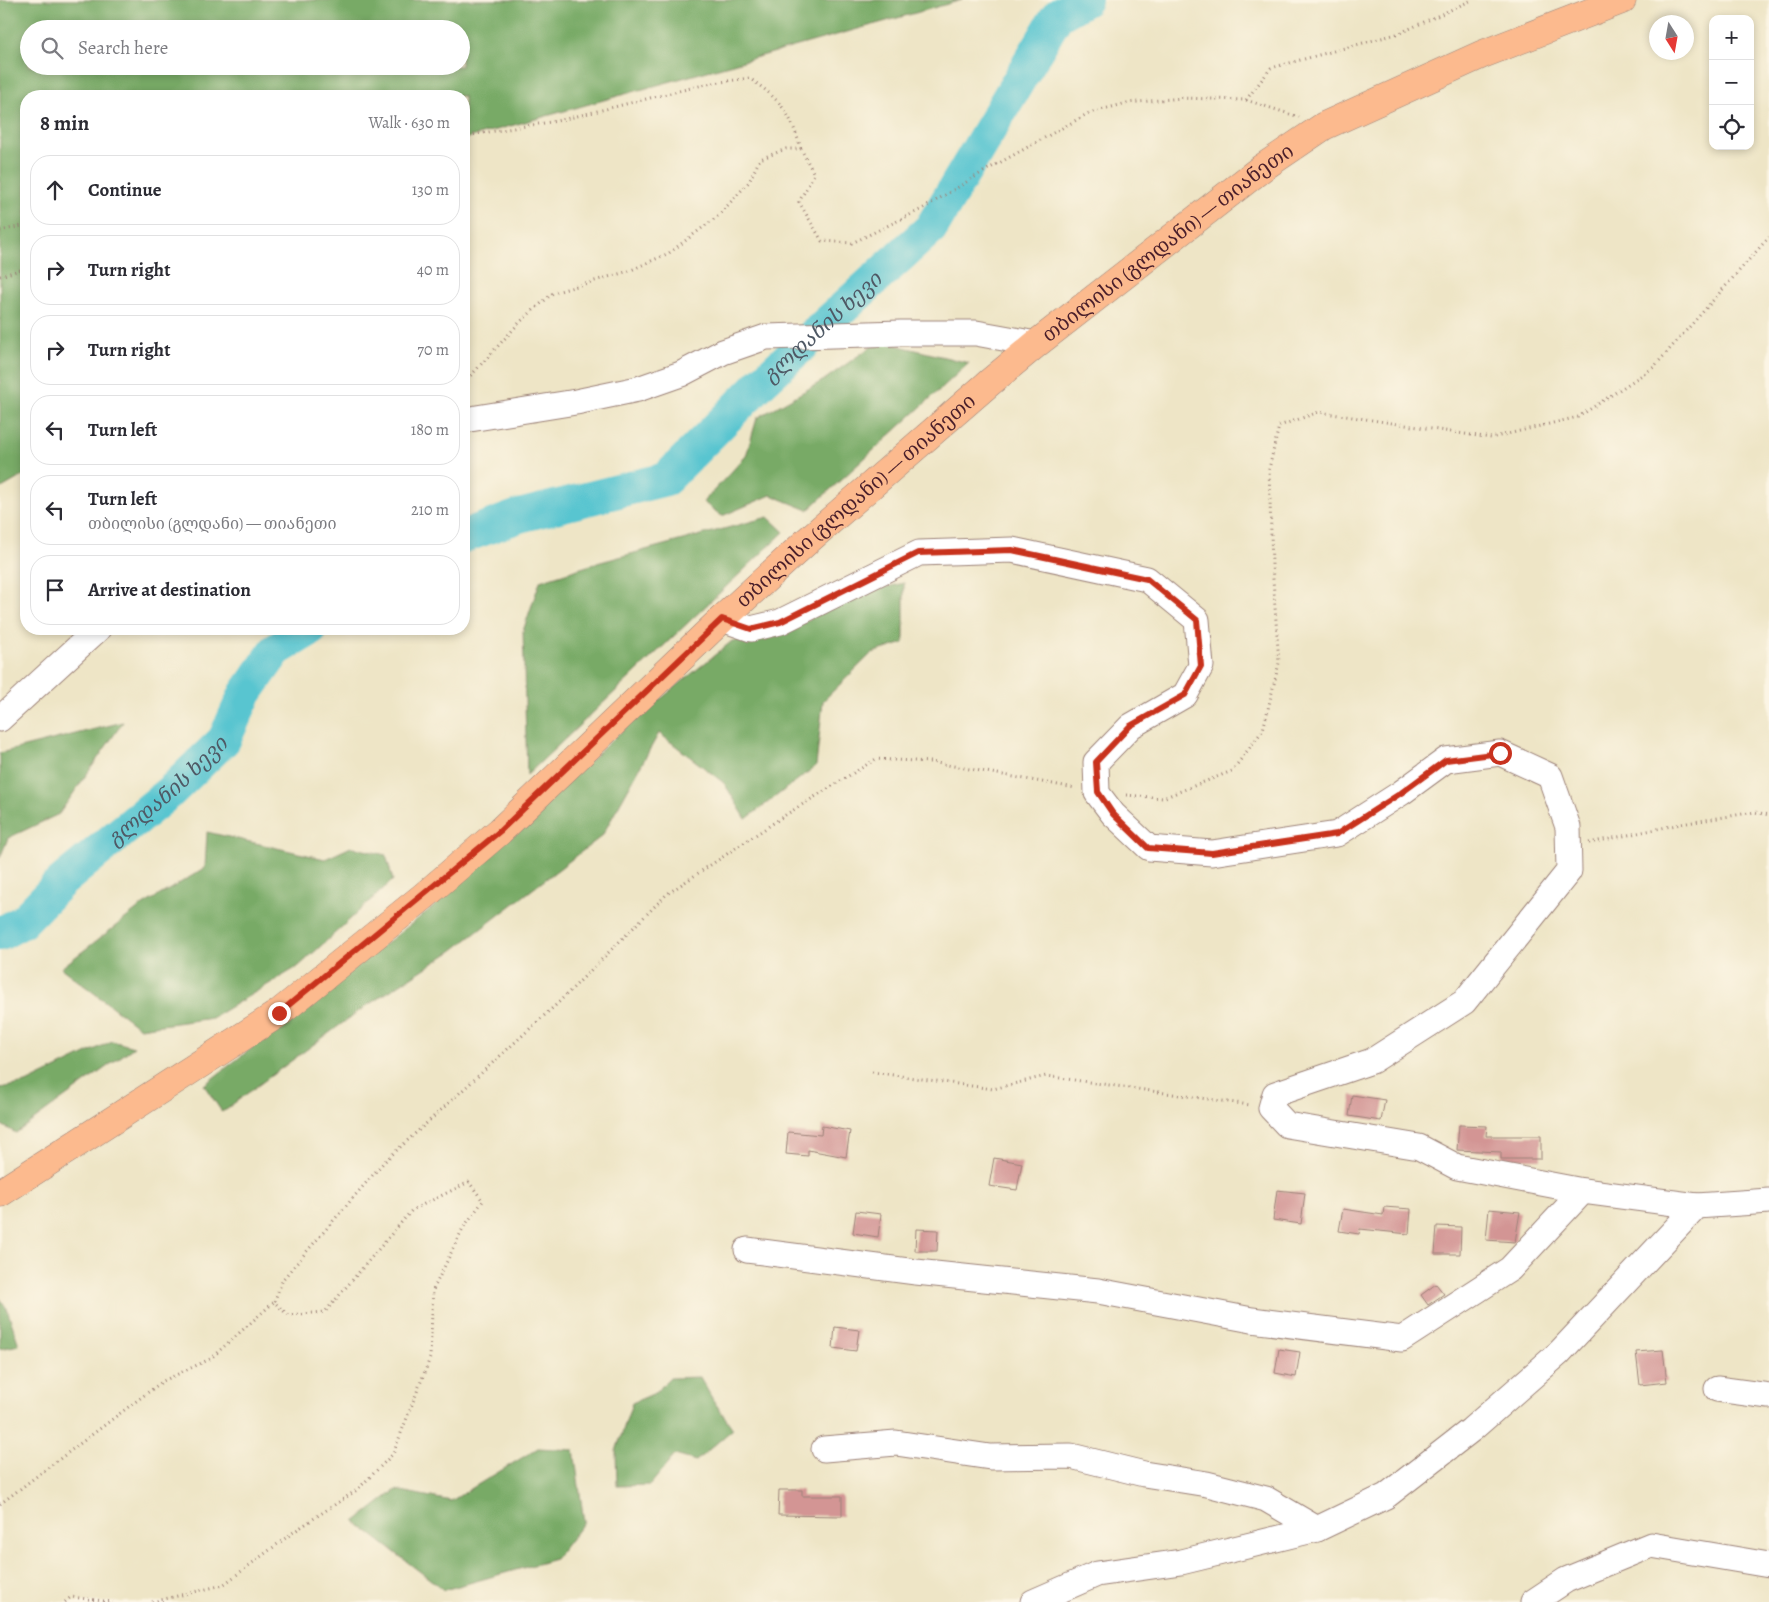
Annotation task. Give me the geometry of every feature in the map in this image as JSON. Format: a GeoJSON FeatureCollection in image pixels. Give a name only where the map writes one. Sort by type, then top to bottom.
{"type":"FeatureCollection","features":[{"type":"Feature","properties":{"kind":"main road","name":"თბილისი (გლდანი) — თიანეთი"},"geometry":{"type":"LineString","coordinates":[[0,1193],[279,1013],[500,831],[722,619],[805,543],[1036,344],[1262,168],[1324,126],[1483,54],[1622,0]]}},
{"type":"Feature","properties":{"kind":"street"},"geometry":{"type":"LineString","coordinates":[[470,419],[576,402],[638,389],[681,374],[723,352],[766,337],[901,332],[976,333],[1036,344]]}},
{"type":"Feature","properties":{"kind":"street"},"geometry":{"type":"LineString","coordinates":[[722,619],[751,629],[780,622],[918,553],[1012,550],[1147,579],[1197,620],[1201,666],[1185,695],[1130,726],[1096,762],[1098,792],[1113,814],[1148,848],[1212,853],[1337,834],[1401,793],[1446,760],[1500,753],[1550,776],[1568,827],[1569,871],[1464,1002],[1372,1061],[1275,1094],[1271,1108],[1287,1125],[1420,1147],[1456,1167],[1583,1191],[1697,1206],[1769,1201]]}},
{"type":"Feature","properties":{"kind":"street"},"geometry":{"type":"LineString","coordinates":[[0,719],[91,635]]}},
{"type":"Feature","properties":{"kind":"street"},"geometry":{"type":"LineString","coordinates":[[747,1250],[916,1272],[1098,1291],[1252,1320],[1402,1339],[1510,1269],[1583,1191]]}},
{"type":"Feature","properties":{"kind":"street"},"geometry":{"type":"LineString","coordinates":[[1033,1602],[1096,1574],[1182,1562],[1317,1529],[1386,1496],[1471,1430],[1559,1353],[1697,1206]]}},
{"type":"Feature","properties":{"kind":"street"},"geometry":{"type":"LineString","coordinates":[[1717,1389],[1769,1396]]}},
{"type":"Feature","properties":{"kind":"street"},"geometry":{"type":"LineString","coordinates":[[824,1449],[896,1443],[990,1457],[1071,1456],[1144,1474],[1207,1484],[1266,1499],[1317,1529]]}},
{"type":"Feature","properties":{"kind":"street"},"geometry":{"type":"LineString","coordinates":[[1533,1602],[1566,1580],[1651,1545],[1769,1565]]}},
{"type":"Feature","properties":{"kind":"path"},"geometry":{"type":"LineString","coordinates":[[1246,100],[1271,68],[1400,33],[1472,0]]}},
{"type":"Feature","properties":{"kind":"path"},"geometry":{"type":"LineString","coordinates":[[470,135],[557,121],[707,84],[749,78],[773,94],[793,120],[801,149],[814,174],[799,202],[822,241],[852,243],[922,209],[983,172],[1089,113],[1127,103],[1182,98],[1246,100],[1324,126]]}},
{"type":"Feature","properties":{"kind":"path"},"geometry":{"type":"LineString","coordinates":[[470,376],[520,322],[553,293],[629,271],[669,253],[718,216],[749,182],[760,159],[786,149],[801,149]]}},
{"type":"Feature","properties":{"kind":"path"},"geometry":{"type":"LineString","coordinates":[[0,231],[20,226]]}},
{"type":"Feature","properties":{"kind":"path"},"geometry":{"type":"LineString","coordinates":[[0,1504],[163,1381],[210,1359],[274,1302],[283,1279],[384,1162],[557,1004],[667,894],[876,759],[931,762],[1098,792],[1164,798],[1232,771],[1263,730],[1279,663],[1272,565],[1269,469],[1279,426],[1319,412],[1491,438],[1578,417],[1654,368],[1769,237]]}},
{"type":"Feature","properties":{"kind":"path"},"geometry":{"type":"LineString","coordinates":[[0,276],[20,270]]}},
{"type":"Feature","properties":{"kind":"path"},"geometry":{"type":"LineString","coordinates":[[1569,847],[1690,822],[1755,812],[1769,814]]}},
{"type":"Feature","properties":{"kind":"path"},"geometry":{"type":"LineString","coordinates":[[872,1072],[993,1089],[1046,1076],[1271,1108]]}},
{"type":"Feature","properties":{"kind":"path"},"geometry":{"type":"LineString","coordinates":[[152,1602],[223,1585],[295,1531],[357,1490],[394,1454],[430,1358],[433,1290],[463,1228],[483,1201],[469,1182],[412,1210],[325,1312],[288,1315],[274,1302]]}},
{"type":"Feature","properties":{"kind":"path"},"geometry":{"type":"LineString","coordinates":[[65,1602],[71,1597],[113,1602]]}},
{"type":"Feature","properties":{"kind":"green space"},"geometry":{"type":"Polygon","coordinates":[[[0,0],[962,0],[470,137],[470,90],[20,90],[20,477],[0,489],[0,0]]]}},
{"type":"Feature","properties":{"kind":"green space"},"geometry":{"type":"Polygon","coordinates":[[[879,341],[969,363],[808,510],[771,495],[722,516],[703,502],[746,456],[757,418],[824,380],[879,341]]]}},
{"type":"Feature","properties":{"kind":"green space"},"geometry":{"type":"Polygon","coordinates":[[[768,517],[784,532],[527,775],[523,631],[540,581],[597,563],[768,517]]]}},
{"type":"Feature","properties":{"kind":"green space"},"geometry":{"type":"Polygon","coordinates":[[[904,583],[904,643],[872,653],[823,701],[816,766],[746,819],[724,783],[659,733],[602,836],[452,951],[363,1008],[222,1112],[204,1085],[433,907],[626,727],[732,641],[781,634],[860,593],[904,583]]]}},
{"type":"Feature","properties":{"kind":"green space"},"geometry":{"type":"Polygon","coordinates":[[[123,722],[59,814],[8,838],[0,858],[0,753],[123,722]]]}},
{"type":"Feature","properties":{"kind":"green space"},"geometry":{"type":"Polygon","coordinates":[[[207,832],[325,859],[351,847],[386,855],[393,880],[299,966],[212,1018],[140,1028],[61,968],[143,905],[205,868],[207,832]]]}},
{"type":"Feature","properties":{"kind":"green space"},"geometry":{"type":"Polygon","coordinates":[[[112,1041],[134,1047],[16,1133],[0,1124],[0,1088],[26,1083],[112,1041]]]}},
{"type":"Feature","properties":{"kind":"green space"},"geometry":{"type":"Polygon","coordinates":[[[0,1298],[7,1309],[19,1345],[0,1349],[0,1298]]]}},
{"type":"Feature","properties":{"kind":"green space"},"geometry":{"type":"Polygon","coordinates":[[[700,1377],[733,1429],[696,1461],[675,1455],[650,1485],[617,1486],[616,1451],[632,1403],[655,1393],[670,1378],[700,1377]]]}},
{"type":"Feature","properties":{"kind":"green space"},"geometry":{"type":"Polygon","coordinates":[[[538,1448],[574,1450],[584,1522],[555,1559],[444,1590],[355,1522],[396,1490],[451,1501],[538,1448]]]}},
{"type":"Feature","properties":{"kind":"building"},"geometry":{"type":"Polygon","coordinates":[[[1352,1095],[1385,1100],[1381,1121],[1349,1116],[1352,1095]]]}},
{"type":"Feature","properties":{"kind":"building"},"geometry":{"type":"Polygon","coordinates":[[[1459,1125],[1487,1126],[1486,1136],[1541,1136],[1541,1159],[1501,1159],[1501,1152],[1457,1150],[1459,1125]]]}},
{"type":"Feature","properties":{"kind":"building"},"geometry":{"type":"Polygon","coordinates":[[[822,1126],[850,1131],[846,1157],[808,1150],[808,1156],[786,1154],[788,1132],[821,1135],[822,1126]]]}},
{"type":"Feature","properties":{"kind":"building"},"geometry":{"type":"Polygon","coordinates":[[[994,1158],[1022,1163],[1017,1190],[989,1186],[994,1158]]]}},
{"type":"Feature","properties":{"kind":"building"},"geometry":{"type":"Polygon","coordinates":[[[1277,1190],[1305,1193],[1301,1224],[1273,1220],[1277,1190]]]}},
{"type":"Feature","properties":{"kind":"building"},"geometry":{"type":"Polygon","coordinates":[[[1384,1207],[1411,1209],[1409,1234],[1360,1229],[1359,1234],[1339,1231],[1343,1209],[1383,1215],[1384,1207]]]}},
{"type":"Feature","properties":{"kind":"building"},"geometry":{"type":"Polygon","coordinates":[[[1489,1209],[1520,1212],[1515,1242],[1486,1240],[1489,1209]]]}},
{"type":"Feature","properties":{"kind":"building"},"geometry":{"type":"Polygon","coordinates":[[[856,1211],[881,1214],[878,1237],[853,1233],[856,1211]]]}},
{"type":"Feature","properties":{"kind":"building"},"geometry":{"type":"Polygon","coordinates":[[[1437,1226],[1461,1227],[1460,1254],[1435,1254],[1437,1226]]]}},
{"type":"Feature","properties":{"kind":"building"},"geometry":{"type":"Polygon","coordinates":[[[916,1229],[938,1230],[937,1251],[915,1251],[916,1229]]]}},
{"type":"Feature","properties":{"kind":"building"},"geometry":{"type":"Polygon","coordinates":[[[1436,1284],[1444,1294],[1428,1305],[1421,1295],[1436,1284]]]}},
{"type":"Feature","properties":{"kind":"building"},"geometry":{"type":"Polygon","coordinates":[[[835,1327],[859,1330],[856,1351],[833,1348],[835,1327]]]}},
{"type":"Feature","properties":{"kind":"building"},"geometry":{"type":"Polygon","coordinates":[[[1279,1349],[1300,1352],[1296,1377],[1275,1373],[1279,1349]]]}},
{"type":"Feature","properties":{"kind":"building"},"geometry":{"type":"Polygon","coordinates":[[[1663,1350],[1667,1382],[1640,1385],[1636,1352],[1663,1350]]]}},
{"type":"Feature","properties":{"kind":"building"},"geometry":{"type":"Polygon","coordinates":[[[779,1490],[802,1490],[802,1496],[842,1496],[842,1516],[778,1515],[779,1490]]]}},
{"type":"Feature","properties":{"kind":"waterway","name":"გლდანის ხევი"},"geometry":{"type":"LineString","coordinates":[[470,534],[519,516],[666,479],[762,382],[931,228],[1057,16],[1085,0]]}},
{"type":"Feature","properties":{"kind":"waterway","name":"გლდანის ხევი"},"geometry":{"type":"LineString","coordinates":[[0,934],[22,922],[62,881],[170,792],[224,740],[245,694],[276,650],[301,635]]}},
{"type":"Feature","properties":{"kind":"route"},"geometry":{"type":"LineString","coordinates":[[279,1013],[424,896],[500,831],[722,619],[751,629],[780,622],[918,553],[1012,550],[1147,579],[1197,620],[1201,666],[1185,695],[1130,726],[1096,762],[1098,792],[1113,814],[1148,848],[1212,853],[1337,834],[1401,793],[1446,760],[1500,753]]}}]}
